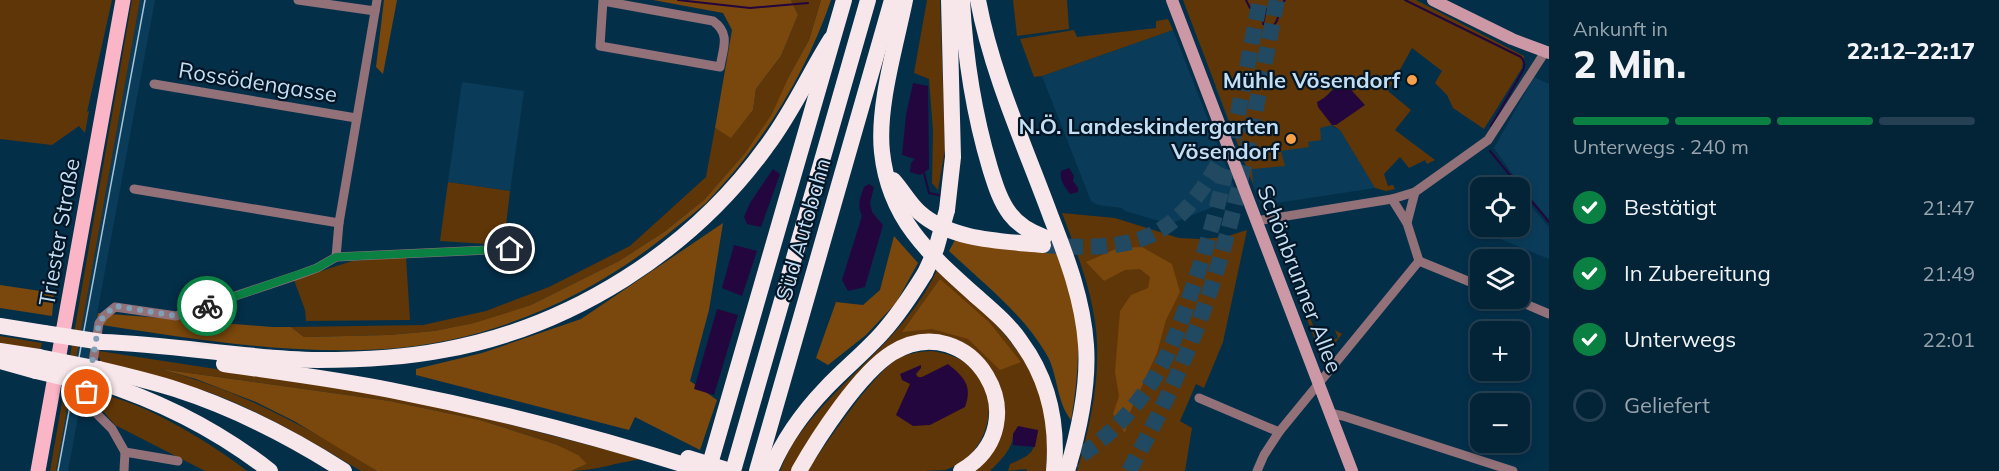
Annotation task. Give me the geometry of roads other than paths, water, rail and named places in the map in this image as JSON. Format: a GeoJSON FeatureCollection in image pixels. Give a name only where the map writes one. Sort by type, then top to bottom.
{"type":"FeatureCollection","features":[{"type":"Feature","properties":{"kind":"highway"},"geometry":{"type":"LineString","coordinates":[[687,462],[706,471],[844,0]]}},
{"type":"Feature","properties":{"kind":"highway","name":"Süd Autobahn"},"geometry":{"type":"LineString","coordinates":[[731,471],[868,0]]}},
{"type":"Feature","properties":{"kind":"highway","name":"Süd Autobahn"},"geometry":{"type":"LineString","coordinates":[[757,471],[892,0]]}},
{"type":"Feature","properties":{"kind":"highway"},"geometry":{"type":"LineString","coordinates":[[905,0],[883,114],[881,134],[885,171],[896,205],[917,239],[940,265],[998,316],[1021,342],[1035,365],[1047,393],[1054,422],[1054,471]]}},
{"type":"Feature","properties":{"kind":"highway"},"geometry":{"type":"LineString","coordinates":[[770,471],[805,411],[880,335],[904,307],[925,273],[936,249],[947,210],[953,157],[949,0]]}},
{"type":"Feature","properties":{"kind":"highway"},"geometry":{"type":"LineString","coordinates":[[885,171],[913,207],[945,228],[976,237],[1043,241],[1015,220],[997,190],[976,111],[964,34],[962,0]]}},
{"type":"Feature","properties":{"kind":"highway"},"geometry":{"type":"LineString","coordinates":[[978,0],[997,70],[1071,270],[1081,307],[1086,345],[1085,381],[1080,420],[1067,471]]}},
{"type":"Feature","properties":{"kind":"highway"},"geometry":{"type":"LineString","coordinates":[[102,342],[292,359],[382,358],[424,354],[467,345],[511,332],[566,311],[623,280],[667,249],[726,195],[779,129],[831,39]]}},
{"type":"Feature","properties":{"kind":"highway"},"geometry":{"type":"LineString","coordinates":[[0,326],[388,390],[554,427],[658,457],[731,471]]}},
{"type":"Feature","properties":{"kind":"highway"},"geometry":{"type":"LineString","coordinates":[[799,471],[831,422],[859,385],[879,364],[904,347],[931,343],[949,345],[974,359],[987,375],[996,394],[998,414],[991,439],[980,456],[961,471]]}},
{"type":"Feature","properties":{"kind":"highway"},"geometry":{"type":"LineString","coordinates":[[0,351],[37,365]]}},
{"type":"Feature","properties":{"kind":"highway"},"geometry":{"type":"LineString","coordinates":[[0,360],[37,365],[97,378],[175,389],[235,411],[279,433],[344,471]]}},
{"type":"Feature","properties":{"kind":"highway"},"geometry":{"type":"LineString","coordinates":[[97,378],[128,395],[176,415],[222,442],[262,471]]}},
{"type":"Feature","properties":{"kind":"highway"},"geometry":{"type":"LineString","coordinates":[[97,378],[188,417],[217,433],[270,471]]}},
{"type":"Feature","properties":{"kind":"main road","name":"Triester Straße"},"geometry":{"type":"LineString","coordinates":[[38,471],[123,0]]}},
{"type":"Feature","properties":{"kind":"main road","name":"Schönbrunner Allee"},"geometry":{"type":"LineString","coordinates":[[1172,0],[1352,471]]}},
{"type":"Feature","properties":{"kind":"main road"},"geometry":{"type":"LineString","coordinates":[[1433,0],[1512,39],[1547,52]]}},
{"type":"Feature","properties":{"kind":"street"},"geometry":{"type":"LineString","coordinates":[[298,0],[375,11]]}},
{"type":"Feature","properties":{"kind":"street"},"geometry":{"type":"LineString","coordinates":[[336,257],[339,223],[377,0]]}},
{"type":"Feature","properties":{"kind":"street"},"geometry":{"type":"LineString","coordinates":[[603,1],[713,21],[722,27],[725,34],[720,67],[600,46],[603,1]]}},
{"type":"Feature","properties":{"kind":"street"},"geometry":{"type":"LineString","coordinates":[[1256,221],[1392,199],[1415,192],[1488,140],[1547,52]]}},
{"type":"Feature","properties":{"kind":"street","name":"Rossödengasse"},"geometry":{"type":"LineString","coordinates":[[154,84],[356,118]]}},
{"type":"Feature","properties":{"kind":"street"},"geometry":{"type":"LineString","coordinates":[[134,189],[339,223]]}},
{"type":"Feature","properties":{"kind":"street"},"geometry":{"type":"LineString","coordinates":[[1407,223],[1415,192]]}},
{"type":"Feature","properties":{"kind":"street"},"geometry":{"type":"LineString","coordinates":[[1392,199],[1407,223],[1419,261]]}},
{"type":"Feature","properties":{"kind":"street"},"geometry":{"type":"LineString","coordinates":[[124,471],[125,452],[112,429],[91,408],[87,400],[99,323],[115,306],[167,316],[187,314],[317,268],[336,257],[510,249]]}},
{"type":"Feature","properties":{"kind":"street"},"geometry":{"type":"LineString","coordinates":[[1257,471],[1264,455],[1280,432],[1419,261]]}},
{"type":"Feature","properties":{"kind":"street"},"geometry":{"type":"LineString","coordinates":[[1419,261],[1470,282]]}},
{"type":"Feature","properties":{"kind":"street"},"geometry":{"type":"LineString","coordinates":[[1530,306],[1549,314]]}},
{"type":"Feature","properties":{"kind":"street"},"geometry":{"type":"LineString","coordinates":[[1199,398],[1280,432]]}},
{"type":"Feature","properties":{"kind":"street"},"geometry":{"type":"LineString","coordinates":[[1330,414],[1343,416],[1513,471]]}},
{"type":"Feature","properties":{"kind":"street"},"geometry":{"type":"LineString","coordinates":[[125,452],[178,461]]}},
{"type":"Feature","properties":{"kind":"waterway"},"geometry":{"type":"LineString","coordinates":[[678,0],[750,8],[808,3]]}},
{"type":"Feature","properties":{"kind":"waterway"},"geometry":{"type":"LineString","coordinates":[[1246,0],[1250,8],[1266,9],[1263,24],[1270,28],[1278,19],[1285,0]]}},
{"type":"Feature","properties":{"kind":"waterway"},"geometry":{"type":"LineString","coordinates":[[1405,0],[1521,57],[1524,64],[1523,69],[1491,126]]}},
{"type":"Feature","properties":{"kind":"waterway"},"geometry":{"type":"LineString","coordinates":[[1490,151],[1549,222]]}},
{"type":"Feature","properties":{"kind":"waterway"},"geometry":{"type":"LineString","coordinates":[[924,173],[929,193],[943,196]]}},
{"type":"Feature","properties":{"kind":"tunnel"},"geometry":{"type":"LineString","coordinates":[[1061,467],[1101,440],[1135,406],[1160,369],[1171,345],[1194,284],[1215,214],[1232,143],[1260,0]]}},
{"type":"Feature","properties":{"kind":"tunnel"},"geometry":{"type":"LineString","coordinates":[[1129,471],[1182,364],[1220,261],[1247,150],[1277,0]]}},
{"type":"Feature","properties":{"kind":"tunnel"},"geometry":{"type":"LineString","coordinates":[[1043,245],[1105,246],[1130,242],[1152,235],[1171,223],[1189,206],[1224,154]]}},
{"type":"Feature","properties":{"kind":"tram line"},"geometry":{"type":"LineString","coordinates":[[58,471],[145,0]]}},
{"type":"Feature","properties":{"kind":"place","name":"Mühle Vösendorf"},"geometry":{"type":"Point","coordinates":[1412,80]}},
{"type":"Feature","properties":{"kind":"place","name":"N.Ö. Landeskindergarten Vösendorf"},"geometry":{"type":"Point","coordinates":[1291,139]}}]}
